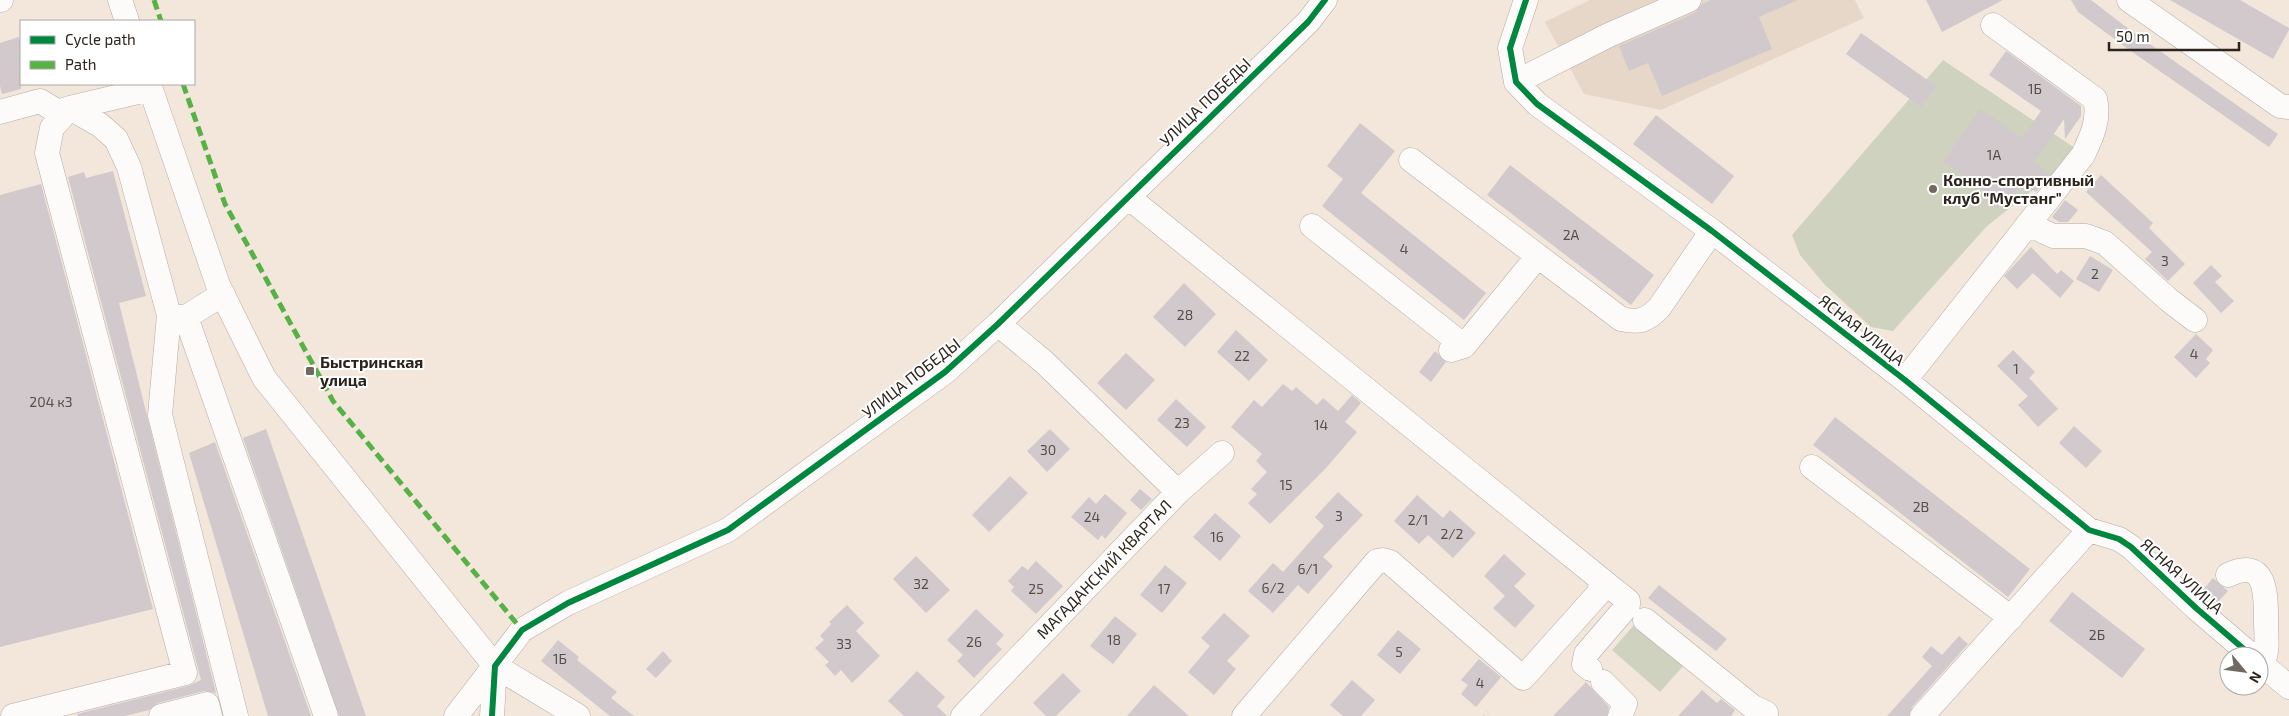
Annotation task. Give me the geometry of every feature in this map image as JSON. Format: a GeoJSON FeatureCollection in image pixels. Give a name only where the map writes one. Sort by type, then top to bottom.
{"type":"FeatureCollection","features":[{"type":"Feature","properties":{"kind":"street"},"geometry":{"type":"LineString","coordinates":[[120,0],[127,20]]}},
{"type":"Feature","properties":{"kind":"street","name":"УЛИЦА ПОБЕДЫ"},"geometry":{"type":"LineString","coordinates":[[456,716],[522,630],[568,604],[728,530],[945,372],[998,324],[1308,22],[1325,0]]}},
{"type":"Feature","properties":{"kind":"street"},"geometry":{"type":"LineString","coordinates":[[1526,0],[1510,48],[1516,82],[1609,35],[1689,0]]}},
{"type":"Feature","properties":{"kind":"street"},"geometry":{"type":"LineString","coordinates":[[2129,0],[2280,106],[2289,107]]}},
{"type":"Feature","properties":{"kind":"street"},"geometry":{"type":"LineString","coordinates":[[1905,380],[2083,155],[2092,137],[2098,112],[2095,99],[1993,25]]}},
{"type":"Feature","properties":{"kind":"street","name":"ЯСНАЯ УЛИЦА"},"geometry":{"type":"LineString","coordinates":[[1516,82],[1537,104],[1712,231],[1905,380],[2089,530],[2119,539],[2131,547],[2196,608],[2240,646]]}},
{"type":"Feature","properties":{"kind":"street"},"geometry":{"type":"LineString","coordinates":[[0,112],[40,101],[58,112],[150,86],[223,294],[264,378],[496,666],[578,716]]}},
{"type":"Feature","properties":{"kind":"street"},"geometry":{"type":"LineString","coordinates":[[70,108],[116,139],[129,167],[177,316],[326,716]]}},
{"type":"Feature","properties":{"kind":"street"},"geometry":{"type":"LineString","coordinates":[[13,716],[185,673],[47,153],[52,128],[70,108]]}},
{"type":"Feature","properties":{"kind":"street"},"geometry":{"type":"LineString","coordinates":[[1411,160],[1621,319],[1636,322],[1648,319],[1659,308],[1712,231]]}},
{"type":"Feature","properties":{"kind":"street"},"geometry":{"type":"LineString","coordinates":[[1128,197],[1628,601],[1628,605],[1586,654],[1584,664],[1625,704],[1620,716]]}},
{"type":"Feature","properties":{"kind":"street"},"geometry":{"type":"LineString","coordinates":[[2028,224],[2053,236],[2086,236],[2100,240],[2195,320]]}},
{"type":"Feature","properties":{"kind":"street"},"geometry":{"type":"LineString","coordinates":[[1312,226],[1454,348],[1538,256]]}},
{"type":"Feature","properties":{"kind":"street"},"geometry":{"type":"LineString","coordinates":[[177,316],[223,294]]}},
{"type":"Feature","properties":{"kind":"street"},"geometry":{"type":"LineString","coordinates":[[177,316],[160,416],[236,716]]}},
{"type":"Feature","properties":{"kind":"street","name":"МАГАДАНСКИЙ КВАРТАЛ"},"geometry":{"type":"LineString","coordinates":[[963,716],[1178,492],[1044,362],[998,324]]}},
{"type":"Feature","properties":{"kind":"street"},"geometry":{"type":"LineString","coordinates":[[1178,492],[1222,453]]}},
{"type":"Feature","properties":{"kind":"street"},"geometry":{"type":"LineString","coordinates":[[1812,467],[2011,618]]}},
{"type":"Feature","properties":{"kind":"street"},"geometry":{"type":"LineString","coordinates":[[1922,716],[2089,530]]}},
{"type":"Feature","properties":{"kind":"street"},"geometry":{"type":"LineString","coordinates":[[1244,716],[1377,560],[1390,562],[1523,678],[1598,594],[1603,581]]}},
{"type":"Feature","properties":{"kind":"street"},"geometry":{"type":"LineString","coordinates":[[2228,575],[2240,569],[2255,573],[2262,580],[2266,596],[2266,646]]}},
{"type":"Feature","properties":{"kind":"street"},"geometry":{"type":"LineString","coordinates":[[1645,620],[1753,707],[1766,715]]}},
{"type":"Feature","properties":{"kind":"street"},"geometry":{"type":"LineString","coordinates":[[492,716],[496,666]]}},
{"type":"Feature","properties":{"kind":"street","name":"ЯСНАЯ УЛИЦА"},"geometry":{"type":"LineString","coordinates":[[2269,670],[2289,687]]}},
{"type":"Feature","properties":{"kind":"street"},"geometry":{"type":"LineString","coordinates":[[161,716],[207,704],[210,716]]}},
{"type":"Feature","properties":{"kind":"path"},"geometry":{"type":"LineString","coordinates":[[1484,716],[1488,712]]}},
{"type":"Feature","properties":{"kind":"shaded area"},"geometry":{"type":"Polygon","coordinates":[[[1590,0],[1855,0],[1864,18],[1661,110],[1584,94],[1545,22],[1590,0]]]}},
{"type":"Feature","properties":{"kind":"green space","name":"Конно-спортивный клуб \"Мустанг\""},"geometry":{"type":"Polygon","coordinates":[[[1943,60],[2081,152],[1987,226],[1893,331],[1871,327],[1824,284],[1800,255],[1792,235],[1943,60]]]}},
{"type":"Feature","properties":{"kind":"green space"},"geometry":{"type":"Polygon","coordinates":[[[1636,623],[1684,665],[1660,692],[1612,650],[1636,623]]]}},
{"type":"Feature","properties":{"kind":"building"},"geometry":{"type":"Polygon","coordinates":[[[1711,0],[1798,0],[1759,17],[1772,49],[1662,96],[1648,63],[1629,71],[1619,46],[1695,13],[1702,4],[1711,0]]]}},
{"type":"Feature","properties":{"kind":"building"},"geometry":{"type":"Polygon","coordinates":[[[1926,0],[2003,0],[1942,32],[1926,0]]]}},
{"type":"Feature","properties":{"kind":"building"},"geometry":{"type":"Polygon","coordinates":[[[2071,0],[2091,0],[2130,30],[2278,134],[2269,147],[2078,12],[2071,0]]]}},
{"type":"Feature","properties":{"kind":"building"},"geometry":{"type":"Polygon","coordinates":[[[2170,0],[2240,0],[2289,28],[2289,30],[2273,59],[2170,0]]]}},
{"type":"Feature","properties":{"kind":"building"},"geometry":{"type":"Polygon","coordinates":[[[1861,33],[1936,86],[1921,107],[1846,54],[1861,33]]]}},
{"type":"Feature","properties":{"kind":"building"},"geometry":{"type":"Polygon","coordinates":[[[19,37],[20,42],[21,89],[2,94],[0,86],[0,43],[19,37]]]}},
{"type":"Feature","properties":{"kind":"building"},"geometry":{"type":"Polygon","coordinates":[[[2006,51],[2081,106],[2081,116],[2065,139],[2064,119],[2034,163],[2050,173],[2036,192],[2022,182],[2005,207],[2000,203],[1997,209],[1984,200],[1987,195],[1977,185],[1943,162],[1980,109],[2022,138],[2041,111],[1989,75],[2006,51]]]}},
{"type":"Feature","properties":{"kind":"building"},"geometry":{"type":"Polygon","coordinates":[[[1656,115],[1734,176],[1712,204],[1633,144],[1656,115]]]}},
{"type":"Feature","properties":{"kind":"building"},"geometry":{"type":"Polygon","coordinates":[[[1360,123],[1395,151],[1361,193],[1486,293],[1464,320],[1322,206],[1343,179],[1327,166],[1360,123]]]}},
{"type":"Feature","properties":{"kind":"building"},"geometry":{"type":"Polygon","coordinates":[[[1510,165],[1654,275],[1631,305],[1487,195],[1510,165]]]}},
{"type":"Feature","properties":{"kind":"building"},"geometry":{"type":"Polygon","coordinates":[[[113,171],[146,296],[119,303],[216,693],[204,691],[158,703],[149,710],[125,716],[78,716],[77,714],[188,686],[201,680],[68,177],[84,172],[86,178],[113,171]]]}},
{"type":"Feature","properties":{"kind":"building"},"geometry":{"type":"Polygon","coordinates":[[[2101,175],[2153,223],[2149,228],[2185,264],[2168,281],[2145,259],[2152,252],[2086,192],[2101,175]]]}},
{"type":"Feature","properties":{"kind":"building"},"geometry":{"type":"Polygon","coordinates":[[[41,184],[153,609],[0,647],[0,195],[41,184]]]}},
{"type":"Feature","properties":{"kind":"building"},"geometry":{"type":"Polygon","coordinates":[[[2065,200],[2078,210],[2068,222],[2059,222],[2052,217],[2065,200]]]}},
{"type":"Feature","properties":{"kind":"building"},"geometry":{"type":"Polygon","coordinates":[[[2031,247],[2057,274],[2061,270],[2074,281],[2060,298],[2033,273],[2017,289],[2004,276],[2031,247]]]}},
{"type":"Feature","properties":{"kind":"building"},"geometry":{"type":"Polygon","coordinates":[[[2090,256],[2113,270],[2099,292],[2076,279],[2090,256]]]}},
{"type":"Feature","properties":{"kind":"building"},"geometry":{"type":"Polygon","coordinates":[[[2211,265],[2222,276],[2215,282],[2234,301],[2221,313],[2193,283],[2211,265]]]}},
{"type":"Feature","properties":{"kind":"building"},"geometry":{"type":"Polygon","coordinates":[[[1184,283],[1216,314],[1185,347],[1153,317],[1184,283]]]}},
{"type":"Feature","properties":{"kind":"building"},"geometry":{"type":"Polygon","coordinates":[[[1236,330],[1268,360],[1249,381],[1217,352],[1236,330]]]}},
{"type":"Feature","properties":{"kind":"building"},"geometry":{"type":"Polygon","coordinates":[[[2196,334],[2213,350],[2206,359],[2210,363],[2196,378],[2174,357],[2196,334]]]}},
{"type":"Feature","properties":{"kind":"building"},"geometry":{"type":"Polygon","coordinates":[[[2013,350],[2035,372],[2029,378],[2058,409],[2038,427],[2018,405],[2028,396],[1997,366],[2013,350]]]}},
{"type":"Feature","properties":{"kind":"building"},"geometry":{"type":"Polygon","coordinates":[[[1435,351],[1446,362],[1431,382],[1419,372],[1435,351]]]}},
{"type":"Feature","properties":{"kind":"building"},"geometry":{"type":"Polygon","coordinates":[[[1126,353],[1155,380],[1126,410],[1097,383],[1126,353]]]}},
{"type":"Feature","properties":{"kind":"building"},"geometry":{"type":"Polygon","coordinates":[[[1283,384],[1292,391],[1296,387],[1317,405],[1323,398],[1338,411],[1352,395],[1361,403],[1345,422],[1357,432],[1326,468],[1270,524],[1248,503],[1257,494],[1251,489],[1267,472],[1256,461],[1262,454],[1231,427],[1254,400],[1262,407],[1283,384]]]}},
{"type":"Feature","properties":{"kind":"building"},"geometry":{"type":"Polygon","coordinates":[[[1176,399],[1206,427],[1187,447],[1157,420],[1176,399]]]}},
{"type":"Feature","properties":{"kind":"building"},"geometry":{"type":"Polygon","coordinates":[[[1835,417],[2030,569],[2008,597],[1813,445],[1835,417]]]}},
{"type":"Feature","properties":{"kind":"building"},"geometry":{"type":"Polygon","coordinates":[[[2074,426],[2102,451],[2086,468],[2059,443],[2074,426]]]}},
{"type":"Feature","properties":{"kind":"building"},"geometry":{"type":"Polygon","coordinates":[[[266,429],[366,716],[339,716],[243,438],[266,429]]]}},
{"type":"Feature","properties":{"kind":"building"},"geometry":{"type":"Polygon","coordinates":[[[1050,429],[1070,449],[1047,472],[1027,451],[1050,429]]]}},
{"type":"Feature","properties":{"kind":"building"},"geometry":{"type":"Polygon","coordinates":[[[215,442],[311,716],[268,716],[189,453],[215,442]]]}},
{"type":"Feature","properties":{"kind":"building"},"geometry":{"type":"Polygon","coordinates":[[[1010,476],[1028,493],[989,532],[972,515],[1010,476]]]}},
{"type":"Feature","properties":{"kind":"building"},"geometry":{"type":"Polygon","coordinates":[[[1140,489],[1152,499],[1141,510],[1130,500],[1140,489]]]}},
{"type":"Feature","properties":{"kind":"building"},"geometry":{"type":"Polygon","coordinates":[[[1338,492],[1363,515],[1323,557],[1333,566],[1308,594],[1298,585],[1273,613],[1248,591],[1273,563],[1283,572],[1324,526],[1315,517],[1338,492]]]}},
{"type":"Feature","properties":{"kind":"building"},"geometry":{"type":"Polygon","coordinates":[[[1105,494],[1127,513],[1105,539],[1102,535],[1098,540],[1071,517],[1089,497],[1096,504],[1105,494]]]}},
{"type":"Feature","properties":{"kind":"building"},"geometry":{"type":"Polygon","coordinates":[[[1417,495],[1443,518],[1450,510],[1476,533],[1453,558],[1428,535],[1419,544],[1394,521],[1417,495]]]}},
{"type":"Feature","properties":{"kind":"building"},"geometry":{"type":"Polygon","coordinates":[[[1215,513],[1241,536],[1220,561],[1193,537],[1215,513]]]}},
{"type":"Feature","properties":{"kind":"building"},"geometry":{"type":"Polygon","coordinates":[[[1504,554],[1526,574],[1514,586],[1535,606],[1515,628],[1493,608],[1505,596],[1484,576],[1504,554]]]}},
{"type":"Feature","properties":{"kind":"building"},"geometry":{"type":"Polygon","coordinates":[[[916,556],[950,590],[926,613],[893,579],[916,556]]]}},
{"type":"Feature","properties":{"kind":"building"},"geometry":{"type":"Polygon","coordinates":[[[1036,561],[1063,586],[1036,614],[1011,591],[1014,587],[1008,581],[1022,566],[1028,570],[1036,561]]]}},
{"type":"Feature","properties":{"kind":"building"},"geometry":{"type":"Polygon","coordinates":[[[1165,565],[1187,583],[1162,613],[1140,595],[1165,565]]]}},
{"type":"Feature","properties":{"kind":"building"},"geometry":{"type":"Polygon","coordinates":[[[2213,578],[2228,591],[2217,603],[2203,590],[2213,578]]]}},
{"type":"Feature","properties":{"kind":"building"},"geometry":{"type":"Polygon","coordinates":[[[1659,585],[1727,639],[1716,651],[1648,598],[1659,585]]]}},
{"type":"Feature","properties":{"kind":"building"},"geometry":{"type":"Polygon","coordinates":[[[2072,592],[2145,649],[2122,678],[2049,621],[2072,592]]]}},
{"type":"Feature","properties":{"kind":"building"},"geometry":{"type":"Polygon","coordinates":[[[847,605],[864,623],[856,631],[880,656],[852,683],[841,670],[835,676],[825,665],[829,662],[815,648],[824,640],[820,636],[831,624],[829,622],[847,605]]]}},
{"type":"Feature","properties":{"kind":"building"},"geometry":{"type":"Polygon","coordinates":[[[976,609],[1004,635],[996,644],[1002,649],[974,678],[957,661],[963,655],[947,640],[976,609]]]}},
{"type":"Feature","properties":{"kind":"building"},"geometry":{"type":"Polygon","coordinates":[[[1224,613],[1250,636],[1227,661],[1236,669],[1214,695],[1188,672],[1210,646],[1201,638],[1224,613]]]}},
{"type":"Feature","properties":{"kind":"building"},"geometry":{"type":"Polygon","coordinates":[[[1115,616],[1137,634],[1113,664],[1090,646],[1115,616]]]}},
{"type":"Feature","properties":{"kind":"building"},"geometry":{"type":"Polygon","coordinates":[[[1398,630],[1421,649],[1400,674],[1377,655],[1398,630]]]}},
{"type":"Feature","properties":{"kind":"building"},"geometry":{"type":"Polygon","coordinates":[[[1959,636],[1968,644],[1912,707],[1909,716],[1887,716],[1932,666],[1922,657],[1931,646],[1942,655],[1959,636]]]}},
{"type":"Feature","properties":{"kind":"building"},"geometry":{"type":"Polygon","coordinates":[[[558,640],[579,657],[577,660],[617,692],[611,698],[634,716],[610,716],[541,661],[558,640]]]}},
{"type":"Feature","properties":{"kind":"building"},"geometry":{"type":"Polygon","coordinates":[[[663,651],[672,661],[656,678],[646,669],[663,651]]]}},
{"type":"Feature","properties":{"kind":"building"},"geometry":{"type":"Polygon","coordinates":[[[1479,659],[1501,677],[1476,707],[1461,694],[1468,685],[1461,680],[1479,659]]]}},
{"type":"Feature","properties":{"kind":"building"},"geometry":{"type":"Polygon","coordinates":[[[917,671],[945,697],[937,706],[947,716],[904,716],[888,701],[917,671]]]}},
{"type":"Feature","properties":{"kind":"building"},"geometry":{"type":"Polygon","coordinates":[[[1063,673],[1081,691],[1056,716],[1046,716],[1033,703],[1063,673]]]}},
{"type":"Feature","properties":{"kind":"building"},"geometry":{"type":"Polygon","coordinates":[[[1352,680],[1375,700],[1361,716],[1343,716],[1330,705],[1352,680]]]}},
{"type":"Feature","properties":{"kind":"building"},"geometry":{"type":"Polygon","coordinates":[[[1586,682],[1609,707],[1607,716],[1553,716],[1586,682]]]}},
{"type":"Feature","properties":{"kind":"building"},"geometry":{"type":"Polygon","coordinates":[[[1154,685],[1189,716],[1127,716],[1154,685]]]}},
{"type":"Feature","properties":{"kind":"building"},"geometry":{"type":"Polygon","coordinates":[[[1702,690],[1717,703],[1721,699],[1735,710],[1731,716],[1678,716],[1702,690]]]}},
{"type":"Feature","properties":{"kind":"marked path"},"geometry":{"type":"LineString","coordinates":[[154,0],[161,20]]}},
{"type":"Feature","properties":{"kind":"marked path"},"geometry":{"type":"LineString","coordinates":[[183,85],[225,204],[333,401],[522,630]]}},
{"type":"Feature","properties":{"kind":"cycle path"},"geometry":{"type":"LineString","coordinates":[[492,716],[495,666],[522,630],[568,603],[728,530],[945,372],[998,324],[1308,22],[1325,0]]}},
{"type":"Feature","properties":{"kind":"cycle path"},"geometry":{"type":"LineString","coordinates":[[1526,0],[1510,48],[1516,82],[1537,104],[1712,231],[1905,380],[2089,530],[2119,539],[2131,547],[2196,608],[2240,646]]}},
{"type":"Feature","properties":{"kind":"place","name":"Конно-спортивный клуб \"Мустанг\""},"geometry":{"type":"Point","coordinates":[1933,189]}},
{"type":"Feature","properties":{"kind":"place","name":"Быстринская улица"},"geometry":{"type":"Point","coordinates":[310,371]}}]}
